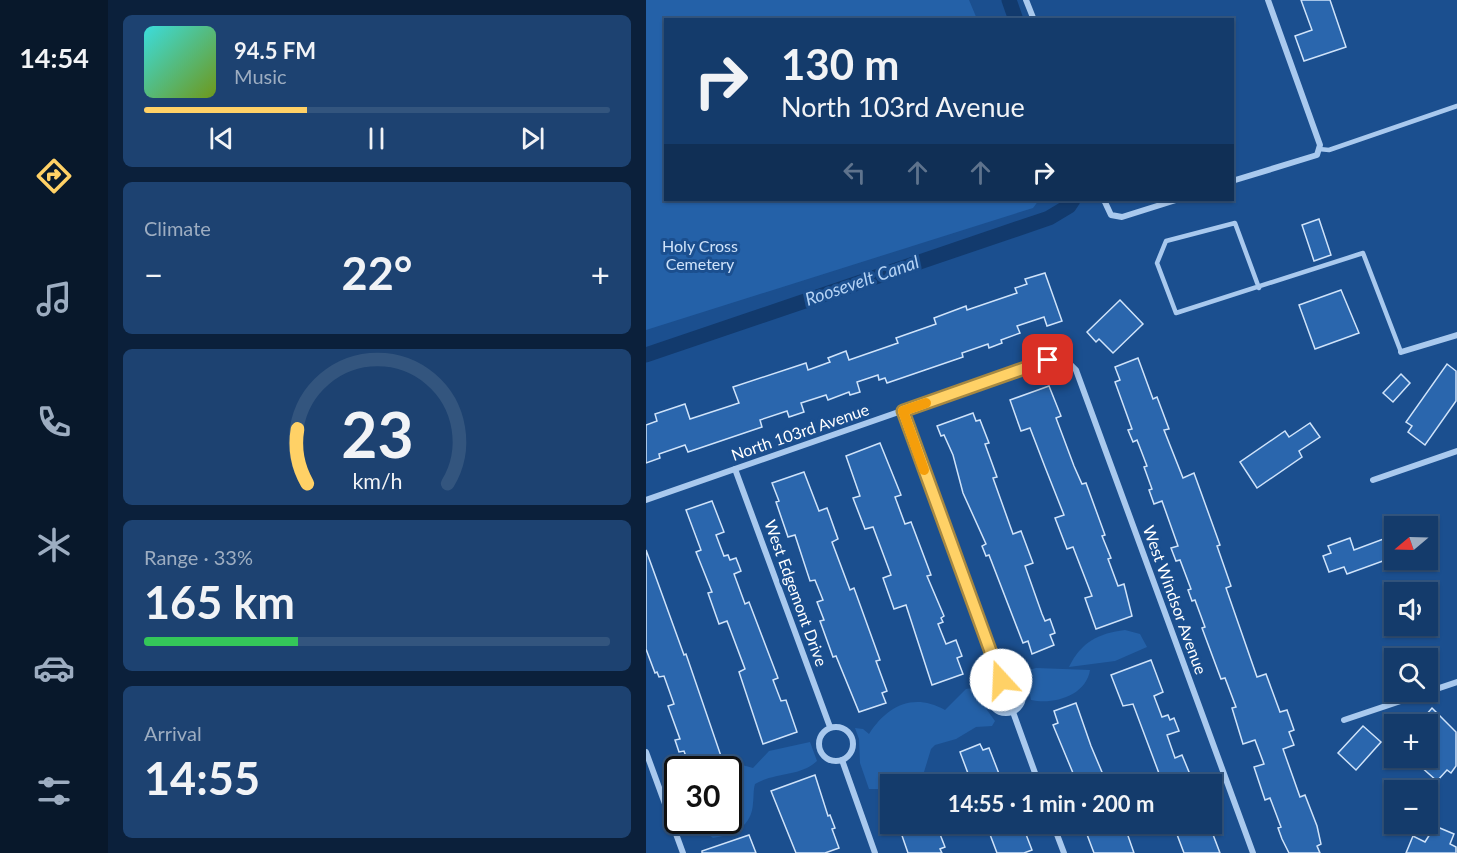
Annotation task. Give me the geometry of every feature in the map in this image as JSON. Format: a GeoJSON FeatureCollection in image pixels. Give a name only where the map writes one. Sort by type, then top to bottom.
{"type":"FeatureCollection","features":[{"type":"Feature","properties":{"kind":"street"},"geometry":{"type":"LineString","coordinates":[[1026,0],[1033,18]]}},
{"type":"Feature","properties":{"kind":"street"},"geometry":{"type":"LineString","coordinates":[[1234,180],[1318,152],[1320,145],[1268,0]]}},
{"type":"Feature","properties":{"kind":"street"},"geometry":{"type":"LineString","coordinates":[[1105,201],[1111,215],[1122,217],[1173,201]]}},
{"type":"Feature","properties":{"kind":"street"},"geometry":{"type":"LineString","coordinates":[[1402,352],[1456,334]]}},
{"type":"Feature","properties":{"kind":"street","name":"North 103rd Avenue"},"geometry":{"type":"LineString","coordinates":[[646,500],[1048,360],[1065,359]]}},
{"type":"Feature","properties":{"kind":"street","name":"West Windsor Avenue"},"geometry":{"type":"LineString","coordinates":[[1065,359],[1076,370],[1254,853]]}},
{"type":"Feature","properties":{"kind":"street"},"geometry":{"type":"LineString","coordinates":[[903,411],[1001,680]]}},
{"type":"Feature","properties":{"kind":"street"},"geometry":{"type":"LineString","coordinates":[[1373,480],[1456,451]]}},
{"type":"Feature","properties":{"kind":"street","name":"West Edgemont Drive"},"geometry":{"type":"LineString","coordinates":[[735,469],[830,727]]}},
{"type":"Feature","properties":{"kind":"street"},"geometry":{"type":"LineString","coordinates":[[1001,680],[1012,680],[1021,687],[1021,704],[1013,712],[997,710],[990,702],[990,691],[1001,680]]}},
{"type":"Feature","properties":{"kind":"street"},"geometry":{"type":"LineString","coordinates":[[1344,720],[1456,682]]}},
{"type":"Feature","properties":{"kind":"street"},"geometry":{"type":"LineString","coordinates":[[1013,712],[1035,774]]}},
{"type":"Feature","properties":{"kind":"street"},"geometry":{"type":"LineString","coordinates":[[830,727],[845,729],[852,738],[852,749],[842,760],[835,761],[825,757],[819,747],[821,735],[830,727]]}},
{"type":"Feature","properties":{"kind":"street"},"geometry":{"type":"LineString","coordinates":[[646,752],[683,853]]}},
{"type":"Feature","properties":{"kind":"street"},"geometry":{"type":"LineString","coordinates":[[842,760],[875,853]]}},
{"type":"Feature","properties":{"kind":"street"},"geometry":{"type":"LineString","coordinates":[[1057,834],[1064,853]]}},
{"type":"Feature","properties":{"kind":"lane"},"geometry":{"type":"LineString","coordinates":[[1318,152],[1456,106]]}},
{"type":"Feature","properties":{"kind":"lane"},"geometry":{"type":"LineString","coordinates":[[1259,288],[1236,223],[1166,242],[1158,263],[1177,313],[1259,288],[1363,254],[1402,352]]}},
{"type":"Feature","properties":{"kind":"green space","name":"Holy Cross Cemetery"},"geometry":{"type":"Polygon","coordinates":[[[646,0],[969,0],[977,18],[664,18],[664,201],[1038,201],[1033,208],[646,330],[646,0]]]}},
{"type":"Feature","properties":{"kind":"green space"},"geometry":{"type":"Polygon","coordinates":[[[1125,630],[1140,634],[1147,647],[1115,661],[1069,667],[1079,651],[1092,640],[1125,630]]]}},
{"type":"Feature","properties":{"kind":"green space"},"geometry":{"type":"Polygon","coordinates":[[[1036,668],[1090,670],[1082,686],[1067,697],[1040,701],[1031,700],[1028,684],[1020,673],[1036,668]]]}},
{"type":"Feature","properties":{"kind":"green space"},"geometry":{"type":"Polygon","coordinates":[[[966,689],[981,691],[987,710],[995,721],[992,726],[976,727],[956,739],[935,745],[931,749],[922,774],[880,774],[880,789],[869,789],[860,763],[859,739],[855,728],[863,729],[869,734],[876,724],[893,709],[912,702],[922,702],[945,710],[966,689]]]}},
{"type":"Feature","properties":{"kind":"green space"},"geometry":{"type":"Polygon","coordinates":[[[810,742],[817,761],[803,770],[755,784],[752,811],[742,826],[742,765],[753,768],[769,751],[810,742]]]}},
{"type":"Feature","properties":{"kind":"green space"},"geometry":{"type":"Polygon","coordinates":[[[708,834],[728,834],[713,838],[708,834]]]}},
{"type":"Feature","properties":{"kind":"building"},"geometry":{"type":"Polygon","coordinates":[[[1301,0],[1330,0],[1346,47],[1304,61],[1295,36],[1312,30],[1301,0]]]}},
{"type":"Feature","properties":{"kind":"building"},"geometry":{"type":"Polygon","coordinates":[[[1319,219],[1331,255],[1314,261],[1302,225],[1319,219]]]}},
{"type":"Feature","properties":{"kind":"building"},"geometry":{"type":"Polygon","coordinates":[[[1045,273],[1062,321],[1047,326],[1044,317],[1017,326],[1020,333],[1001,340],[1002,343],[989,348],[988,344],[962,353],[963,357],[887,383],[885,378],[879,380],[878,375],[857,382],[860,392],[850,395],[849,392],[828,400],[826,395],[801,403],[804,412],[789,417],[787,411],[760,420],[762,427],[688,452],[685,445],[659,454],[660,458],[646,463],[646,425],[657,421],[655,414],[685,404],[690,419],[739,403],[733,387],[806,363],[808,370],[830,362],[828,358],[846,351],[849,360],[898,343],[896,338],[936,324],[934,318],[966,306],[967,310],[1017,293],[1015,288],[1027,284],[1025,279],[1045,273]]]}},
{"type":"Feature","properties":{"kind":"building"},"geometry":{"type":"Polygon","coordinates":[[[1341,290],[1359,333],[1315,349],[1299,305],[1341,290]]]}},
{"type":"Feature","properties":{"kind":"building"},"geometry":{"type":"Polygon","coordinates":[[[1120,300],[1143,324],[1113,353],[1099,339],[1096,342],[1087,332],[1120,300]]]}},
{"type":"Feature","properties":{"kind":"building"},"geometry":{"type":"Polygon","coordinates":[[[1138,358],[1153,399],[1157,397],[1169,429],[1164,430],[1183,478],[1194,473],[1220,545],[1217,546],[1231,586],[1226,588],[1257,677],[1266,674],[1280,712],[1287,710],[1294,730],[1289,732],[1294,745],[1283,749],[1300,797],[1305,795],[1317,826],[1321,844],[1317,846],[1320,853],[1289,853],[1282,839],[1278,828],[1281,827],[1270,798],[1265,800],[1254,767],[1264,764],[1255,740],[1243,744],[1232,708],[1236,707],[1225,678],[1221,679],[1202,628],[1205,627],[1195,600],[1192,601],[1188,590],[1191,589],[1180,560],[1176,561],[1171,548],[1178,546],[1162,501],[1154,504],[1149,490],[1152,489],[1144,467],[1147,466],[1137,440],[1133,442],[1128,430],[1132,429],[1115,382],[1120,380],[1115,367],[1138,358]]]}},
{"type":"Feature","properties":{"kind":"building"},"geometry":{"type":"Polygon","coordinates":[[[1447,364],[1456,371],[1456,401],[1425,445],[1408,432],[1412,426],[1406,422],[1447,364]]]}},
{"type":"Feature","properties":{"kind":"building"},"geometry":{"type":"Polygon","coordinates":[[[1401,374],[1410,383],[1393,402],[1383,393],[1401,374]]]}},
{"type":"Feature","properties":{"kind":"building"},"geometry":{"type":"Polygon","coordinates":[[[1049,386],[1061,416],[1056,418],[1082,484],[1086,483],[1105,535],[1102,536],[1111,558],[1108,559],[1118,586],[1124,584],[1132,616],[1096,629],[1085,598],[1092,596],[1073,547],[1067,549],[1055,518],[1064,515],[1030,428],[1021,431],[1010,400],[1049,386]]]}},
{"type":"Feature","properties":{"kind":"building"},"geometry":{"type":"Polygon","coordinates":[[[973,413],[976,421],[980,420],[989,443],[985,444],[997,477],[993,478],[1013,534],[1021,531],[1033,563],[1025,566],[1042,614],[1045,621],[1050,619],[1055,633],[1050,635],[1054,645],[1032,654],[1028,641],[1023,643],[989,555],[986,556],[982,546],[986,544],[963,493],[953,455],[937,426],[973,413]]]}},
{"type":"Feature","properties":{"kind":"building"},"geometry":{"type":"Polygon","coordinates":[[[1310,423],[1320,437],[1299,451],[1302,457],[1257,488],[1240,462],[1285,431],[1289,437],[1310,423]]]}},
{"type":"Feature","properties":{"kind":"building"},"geometry":{"type":"Polygon","coordinates":[[[880,443],[901,495],[895,497],[905,524],[911,522],[931,575],[927,576],[944,616],[941,618],[943,622],[938,624],[946,644],[956,640],[962,656],[957,658],[963,674],[932,685],[906,605],[894,609],[883,578],[891,575],[873,527],[865,529],[853,498],[860,496],[846,456],[880,443]]]}},
{"type":"Feature","properties":{"kind":"building"},"geometry":{"type":"Polygon","coordinates":[[[804,472],[819,511],[827,508],[838,539],[832,542],[850,590],[854,588],[880,660],[876,661],[887,691],[882,693],[886,703],[859,712],[836,656],[833,657],[820,621],[824,620],[817,602],[823,600],[815,580],[810,581],[795,535],[788,537],[776,502],[779,501],[772,483],[804,472]]]}},
{"type":"Feature","properties":{"kind":"building"},"geometry":{"type":"Polygon","coordinates":[[[712,501],[724,532],[716,535],[724,556],[728,555],[730,560],[736,558],[741,571],[734,574],[745,604],[749,602],[778,678],[773,680],[781,701],[786,700],[797,732],[763,744],[739,672],[745,669],[727,621],[719,624],[708,593],[712,592],[696,552],[701,550],[686,510],[712,501]]]}},
{"type":"Feature","properties":{"kind":"building"},"geometry":{"type":"Polygon","coordinates":[[[1350,538],[1354,550],[1384,539],[1384,561],[1347,574],[1344,567],[1329,572],[1323,556],[1331,553],[1328,546],[1350,538]]]}},
{"type":"Feature","properties":{"kind":"building"},"geometry":{"type":"Polygon","coordinates":[[[646,550],[684,655],[686,654],[721,756],[686,756],[684,751],[679,752],[675,740],[680,739],[668,706],[674,704],[664,676],[659,677],[657,672],[655,673],[646,649],[646,550]]]}},
{"type":"Feature","properties":{"kind":"building"},"geometry":{"type":"Polygon","coordinates":[[[1151,660],[1163,692],[1154,696],[1162,717],[1168,715],[1170,720],[1174,718],[1179,731],[1167,735],[1175,758],[1182,755],[1190,774],[1159,774],[1133,704],[1123,706],[1111,675],[1151,660]]]}},
{"type":"Feature","properties":{"kind":"building"},"geometry":{"type":"Polygon","coordinates":[[[1076,703],[1103,774],[1070,774],[1073,773],[1053,725],[1058,723],[1054,711],[1076,703]]]}},
{"type":"Feature","properties":{"kind":"building"},"geometry":{"type":"Polygon","coordinates":[[[1432,708],[1438,714],[1427,714],[1432,708]]]}},
{"type":"Feature","properties":{"kind":"building"},"geometry":{"type":"Polygon","coordinates":[[[1438,714],[1456,732],[1456,766],[1451,773],[1447,770],[1436,780],[1422,768],[1438,768],[1438,714]]]}},
{"type":"Feature","properties":{"kind":"building"},"geometry":{"type":"Polygon","coordinates":[[[1363,726],[1381,742],[1356,770],[1338,753],[1363,726]]]}},
{"type":"Feature","properties":{"kind":"building"},"geometry":{"type":"Polygon","coordinates":[[[980,744],[983,750],[989,748],[999,774],[968,774],[960,752],[980,744]]]}},
{"type":"Feature","properties":{"kind":"building"},"geometry":{"type":"Polygon","coordinates":[[[815,775],[828,816],[830,815],[835,828],[832,829],[839,848],[825,853],[796,853],[771,791],[815,775]]]}},
{"type":"Feature","properties":{"kind":"building"},"geometry":{"type":"Polygon","coordinates":[[[1438,827],[1454,834],[1450,844],[1456,847],[1456,853],[1406,853],[1413,836],[1425,842],[1430,834],[1438,834],[1438,827]]]}},
{"type":"Feature","properties":{"kind":"building"},"geometry":{"type":"Polygon","coordinates":[[[901,834],[940,834],[945,847],[940,849],[942,853],[908,853],[901,834]]]}},
{"type":"Feature","properties":{"kind":"building"},"geometry":{"type":"Polygon","coordinates":[[[990,834],[1026,834],[1032,850],[1024,853],[997,853],[990,834]]]}},
{"type":"Feature","properties":{"kind":"building"},"geometry":{"type":"Polygon","coordinates":[[[1087,834],[1127,834],[1134,853],[1094,853],[1087,834]]]}},
{"type":"Feature","properties":{"kind":"building"},"geometry":{"type":"Polygon","coordinates":[[[1177,834],[1213,834],[1220,853],[1184,853],[1177,834]]]}},
{"type":"Feature","properties":{"kind":"building"},"geometry":{"type":"Polygon","coordinates":[[[749,835],[756,853],[702,853],[702,851],[749,835]]]}},
{"type":"Feature","properties":{"kind":"waterway","name":"Roosevelt Canal"},"geometry":{"type":"LineString","coordinates":[[1009,0],[1015,18]]}},
{"type":"Feature","properties":{"kind":"waterway","name":"Roosevelt Canal"},"geometry":{"type":"LineString","coordinates":[[646,355],[1049,218],[1069,206],[1072,201]]}},
{"type":"Feature","properties":{"kind":"slow traffic"},"geometry":{"type":"LineString","coordinates":[[924,470],[903,411],[926,403]]}},
{"type":"Feature","properties":{"kind":"route"},"geometry":{"type":"LineString","coordinates":[[1001,680],[903,411],[1048,360]]}}]}
